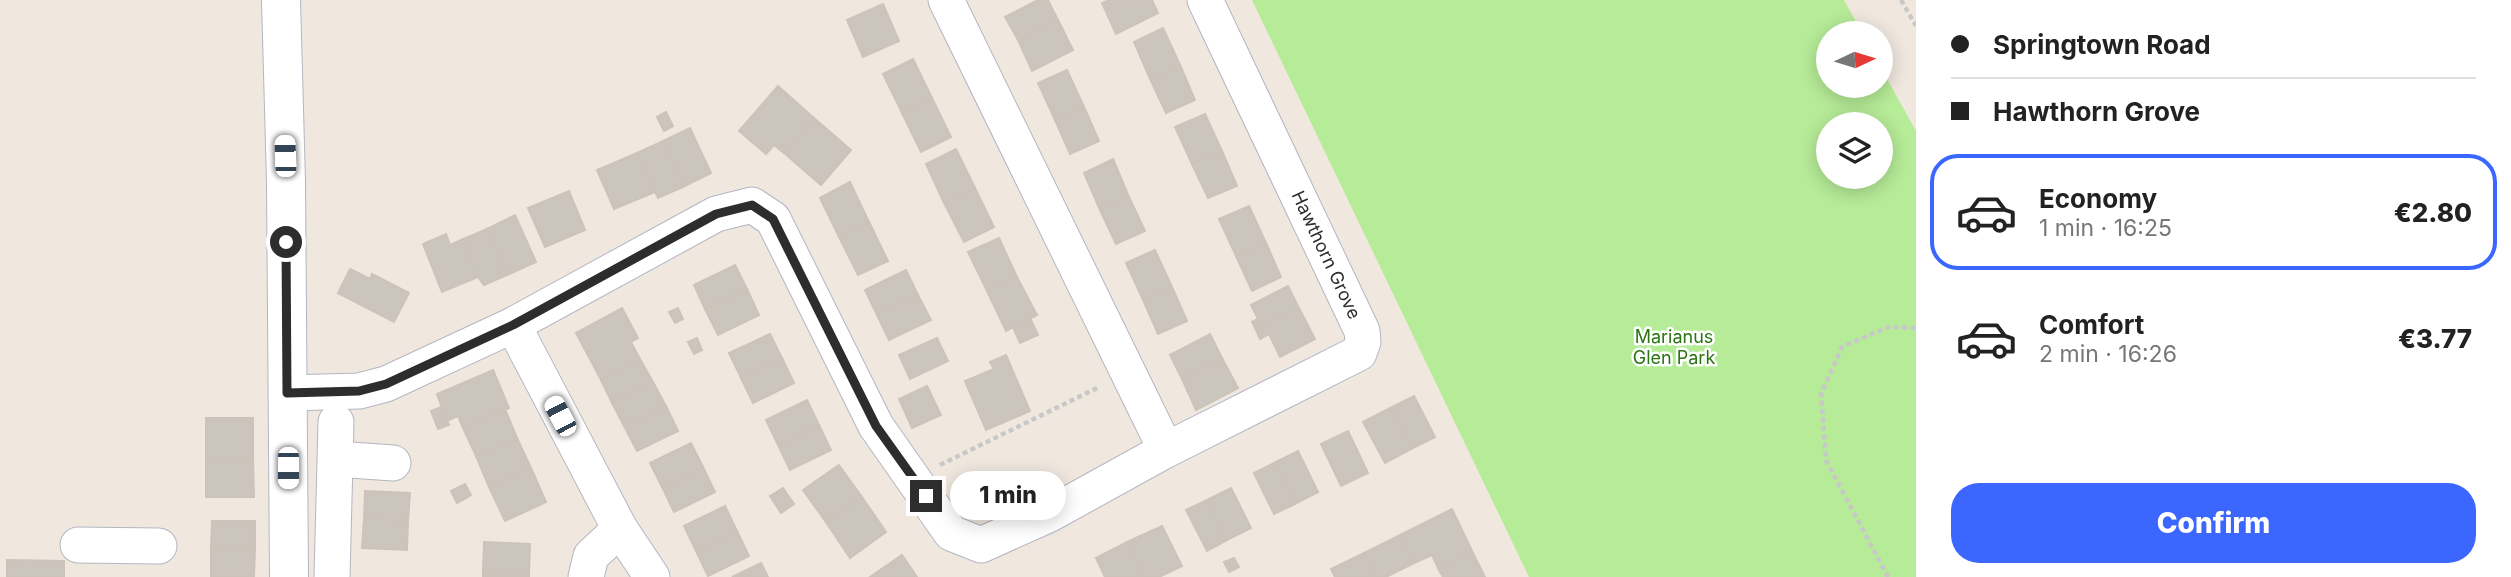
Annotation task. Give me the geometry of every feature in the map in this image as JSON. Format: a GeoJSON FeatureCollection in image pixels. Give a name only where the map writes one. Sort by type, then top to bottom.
{"type":"FeatureCollection","features":[{"type":"Feature","properties":{"kind":"street"},"geometry":{"type":"LineString","coordinates":[[281,0],[286,181],[289,577]]}},
{"type":"Feature","properties":{"kind":"street"},"geometry":{"type":"LineString","coordinates":[[946,0],[1166,450]]}},
{"type":"Feature","properties":{"kind":"street","name":"Hawthorn Grove"},"geometry":{"type":"LineString","coordinates":[[287,393],[359,391],[386,384],[513,325],[716,214],[752,205],[773,219],[876,426],[951,533],[981,545],[1050,514],[1166,450],[1359,353],[1363,342],[1362,331],[1205,0]]}},
{"type":"Feature","properties":{"kind":"street"},"geometry":{"type":"LineString","coordinates":[[513,325],[620,529],[652,577]]}},
{"type":"Feature","properties":{"kind":"street"},"geometry":{"type":"LineString","coordinates":[[332,577],[336,422]]}},
{"type":"Feature","properties":{"kind":"street"},"geometry":{"type":"LineString","coordinates":[[336,459],[393,463]]}},
{"type":"Feature","properties":{"kind":"street"},"geometry":{"type":"LineString","coordinates":[[586,577],[591,556],[620,529]]}},
{"type":"Feature","properties":{"kind":"street"},"geometry":{"type":"LineString","coordinates":[[78,545],[112,561],[159,546]]}},
{"type":"Feature","properties":{"kind":"path"},"geometry":{"type":"LineString","coordinates":[[1901,0],[1916,26]]}},
{"type":"Feature","properties":{"kind":"path"},"geometry":{"type":"LineString","coordinates":[[1888,577],[1826,460],[1821,394],[1842,347],[1888,327],[1916,328]]}},
{"type":"Feature","properties":{"kind":"path"},"geometry":{"type":"LineString","coordinates":[[913,478],[1128,373]]}},
{"type":"Feature","properties":{"kind":"green space","name":"Marianus Glen Park"},"geometry":{"type":"Polygon","coordinates":[[[1252,0],[1844,0],[1855,21],[1816,21],[1816,98],[1894,98],[1894,91],[1916,131],[1916,577],[1529,577],[1252,0]]]}},
{"type":"Feature","properties":{"kind":"building"},"geometry":{"type":"Polygon","coordinates":[[[1038,0],[1048,0],[1058,20],[1018,40],[1005,17],[1038,0]]]}},
{"type":"Feature","properties":{"kind":"building"},"geometry":{"type":"Polygon","coordinates":[[[1109,0],[1152,0],[1158,13],[1116,34],[1102,3],[1109,0]]]}},
{"type":"Feature","properties":{"kind":"building"},"geometry":{"type":"Polygon","coordinates":[[[883,4],[899,41],[863,57],[847,20],[883,4]]]}},
{"type":"Feature","properties":{"kind":"building"},"geometry":{"type":"Polygon","coordinates":[[[1058,20],[1073,50],[1032,71],[1018,40],[1058,20]]]}},
{"type":"Feature","properties":{"kind":"building"},"geometry":{"type":"Polygon","coordinates":[[[1163,28],[1180,65],[1150,79],[1134,42],[1163,28]]]}},
{"type":"Feature","properties":{"kind":"building"},"geometry":{"type":"Polygon","coordinates":[[[913,59],[932,98],[902,113],[883,74],[913,59]]]}},
{"type":"Feature","properties":{"kind":"building"},"geometry":{"type":"Polygon","coordinates":[[[1180,65],[1195,100],[1166,113],[1150,79],[1180,65]]]}},
{"type":"Feature","properties":{"kind":"building"},"geometry":{"type":"Polygon","coordinates":[[[1067,70],[1084,107],[1055,120],[1038,83],[1067,70]]]}},
{"type":"Feature","properties":{"kind":"building"},"geometry":{"type":"Polygon","coordinates":[[[778,86],[814,118],[784,153],[774,145],[766,154],[739,131],[778,86]]]}},
{"type":"Feature","properties":{"kind":"building"},"geometry":{"type":"Polygon","coordinates":[[[932,98],[951,137],[921,152],[902,113],[932,98]]]}},
{"type":"Feature","properties":{"kind":"building"},"geometry":{"type":"Polygon","coordinates":[[[1084,107],[1099,141],[1070,154],[1055,120],[1084,107]]]}},
{"type":"Feature","properties":{"kind":"building"},"geometry":{"type":"Polygon","coordinates":[[[666,112],[673,126],[664,131],[657,117],[666,112]]]}},
{"type":"Feature","properties":{"kind":"building"},"geometry":{"type":"Polygon","coordinates":[[[1205,114],[1222,151],[1192,164],[1175,127],[1205,114]]]}},
{"type":"Feature","properties":{"kind":"building"},"geometry":{"type":"Polygon","coordinates":[[[814,118],[851,150],[821,185],[784,153],[814,118]]]}},
{"type":"Feature","properties":{"kind":"building"},"geometry":{"type":"Polygon","coordinates":[[[690,128],[711,173],[685,186],[663,141],[690,128]]]}},
{"type":"Feature","properties":{"kind":"building"},"geometry":{"type":"Polygon","coordinates":[[[663,141],[685,186],[658,198],[637,153],[663,141]]]}},
{"type":"Feature","properties":{"kind":"building"},"geometry":{"type":"Polygon","coordinates":[[[956,149],[975,188],[944,203],[926,164],[956,149]]]}},
{"type":"Feature","properties":{"kind":"building"},"geometry":{"type":"Polygon","coordinates":[[[1222,151],[1237,186],[1208,198],[1192,164],[1222,151]]]}},
{"type":"Feature","properties":{"kind":"building"},"geometry":{"type":"Polygon","coordinates":[[[637,153],[655,192],[614,209],[597,170],[637,153]]]}},
{"type":"Feature","properties":{"kind":"building"},"geometry":{"type":"Polygon","coordinates":[[[1113,159],[1129,197],[1100,210],[1084,173],[1113,159]]]}},
{"type":"Feature","properties":{"kind":"building"},"geometry":{"type":"Polygon","coordinates":[[[850,182],[869,222],[839,237],[820,198],[850,182]]]}},
{"type":"Feature","properties":{"kind":"building"},"geometry":{"type":"Polygon","coordinates":[[[975,188],[994,227],[964,242],[944,203],[975,188]]]}},
{"type":"Feature","properties":{"kind":"building"},"geometry":{"type":"Polygon","coordinates":[[[569,191],[585,230],[545,247],[528,208],[569,191]]]}},
{"type":"Feature","properties":{"kind":"building"},"geometry":{"type":"Polygon","coordinates":[[[1129,197],[1145,231],[1116,244],[1100,210],[1129,197]]]}},
{"type":"Feature","properties":{"kind":"building"},"geometry":{"type":"Polygon","coordinates":[[[1249,206],[1266,243],[1236,256],[1219,219],[1249,206]]]}},
{"type":"Feature","properties":{"kind":"building"},"geometry":{"type":"Polygon","coordinates":[[[515,215],[536,262],[507,275],[487,229],[515,215]]]}},
{"type":"Feature","properties":{"kind":"building"},"geometry":{"type":"Polygon","coordinates":[[[869,222],[888,261],[858,275],[839,237],[869,222]]]}},
{"type":"Feature","properties":{"kind":"building"},"geometry":{"type":"Polygon","coordinates":[[[487,229],[507,275],[484,285],[478,277],[463,239],[487,229]]]}},
{"type":"Feature","properties":{"kind":"building"},"geometry":{"type":"Polygon","coordinates":[[[446,234],[450,245],[463,239],[478,277],[442,292],[423,244],[446,234]]]}},
{"type":"Feature","properties":{"kind":"building"},"geometry":{"type":"Polygon","coordinates":[[[999,238],[1017,277],[987,291],[968,252],[999,238]]]}},
{"type":"Feature","properties":{"kind":"building"},"geometry":{"type":"Polygon","coordinates":[[[1266,243],[1281,277],[1252,291],[1236,256],[1266,243]]]}},
{"type":"Feature","properties":{"kind":"building"},"geometry":{"type":"Polygon","coordinates":[[[1155,250],[1172,287],[1143,300],[1126,263],[1155,250]]]}},
{"type":"Feature","properties":{"kind":"building"},"geometry":{"type":"Polygon","coordinates":[[[735,265],[747,289],[705,309],[694,285],[735,265]]]}},
{"type":"Feature","properties":{"kind":"building"},"geometry":{"type":"Polygon","coordinates":[[[350,269],[370,279],[372,274],[409,293],[394,322],[338,293],[350,269]]]}},
{"type":"Feature","properties":{"kind":"building"},"geometry":{"type":"Polygon","coordinates":[[[906,270],[918,295],[877,315],[865,290],[906,270]]]}},
{"type":"Feature","properties":{"kind":"building"},"geometry":{"type":"Polygon","coordinates":[[[1017,277],[1037,315],[1006,331],[987,291],[1017,277]]]}},
{"type":"Feature","properties":{"kind":"building"},"geometry":{"type":"Polygon","coordinates":[[[1288,286],[1299,308],[1256,330],[1252,322],[1258,319],[1251,305],[1288,286]]]}},
{"type":"Feature","properties":{"kind":"building"},"geometry":{"type":"Polygon","coordinates":[[[1172,287],[1187,321],[1158,334],[1143,300],[1172,287]]]}},
{"type":"Feature","properties":{"kind":"building"},"geometry":{"type":"Polygon","coordinates":[[[747,289],[759,315],[718,335],[705,309],[747,289]]]}},
{"type":"Feature","properties":{"kind":"building"},"geometry":{"type":"Polygon","coordinates":[[[918,295],[931,320],[889,340],[877,315],[918,295]]]}},
{"type":"Feature","properties":{"kind":"building"},"geometry":{"type":"Polygon","coordinates":[[[622,308],[638,338],[631,342],[640,359],[601,380],[576,333],[622,308]]]}},
{"type":"Feature","properties":{"kind":"building"},"geometry":{"type":"Polygon","coordinates":[[[678,308],[683,319],[675,323],[669,312],[678,308]]]}},
{"type":"Feature","properties":{"kind":"building"},"geometry":{"type":"Polygon","coordinates":[[[1299,308],[1315,339],[1280,357],[1269,334],[1260,339],[1256,330],[1299,308]]]}},
{"type":"Feature","properties":{"kind":"building"},"geometry":{"type":"Polygon","coordinates":[[[1030,318],[1038,335],[1020,343],[1013,327],[1030,318]]]}},
{"type":"Feature","properties":{"kind":"building"},"geometry":{"type":"Polygon","coordinates":[[[770,334],[782,358],[741,378],[729,353],[770,334]]]}},
{"type":"Feature","properties":{"kind":"building"},"geometry":{"type":"Polygon","coordinates":[[[1210,334],[1222,358],[1182,379],[1170,355],[1210,334]]]}},
{"type":"Feature","properties":{"kind":"building"},"geometry":{"type":"Polygon","coordinates":[[[697,338],[702,350],[694,354],[688,342],[697,338]]]}},
{"type":"Feature","properties":{"kind":"building"},"geometry":{"type":"Polygon","coordinates":[[[937,338],[948,361],[910,379],[899,355],[937,338]]]}},
{"type":"Feature","properties":{"kind":"building"},"geometry":{"type":"Polygon","coordinates":[[[1006,355],[1030,411],[986,430],[965,381],[994,369],[990,362],[1006,355]]]}},
{"type":"Feature","properties":{"kind":"building"},"geometry":{"type":"Polygon","coordinates":[[[782,358],[794,383],[753,403],[741,378],[782,358]]]}},
{"type":"Feature","properties":{"kind":"building"},"geometry":{"type":"Polygon","coordinates":[[[1222,358],[1238,388],[1196,410],[1182,379],[1222,358]]]}},
{"type":"Feature","properties":{"kind":"building"},"geometry":{"type":"Polygon","coordinates":[[[640,359],[653,382],[612,403],[601,380],[640,359]]]}},
{"type":"Feature","properties":{"kind":"building"},"geometry":{"type":"Polygon","coordinates":[[[493,370],[509,408],[463,428],[458,416],[447,421],[437,394],[493,370]]]}},
{"type":"Feature","properties":{"kind":"building"},"geometry":{"type":"Polygon","coordinates":[[[653,382],[666,406],[624,426],[612,403],[653,382]]]}},
{"type":"Feature","properties":{"kind":"building"},"geometry":{"type":"Polygon","coordinates":[[[927,386],[941,415],[912,428],[899,399],[927,386]]]}},
{"type":"Feature","properties":{"kind":"building"},"geometry":{"type":"Polygon","coordinates":[[[1414,396],[1435,437],[1411,449],[1390,408],[1414,396]]]}},
{"type":"Feature","properties":{"kind":"building"},"geometry":{"type":"Polygon","coordinates":[[[807,400],[819,425],[778,445],[766,420],[807,400]]]}},
{"type":"Feature","properties":{"kind":"building"},"geometry":{"type":"Polygon","coordinates":[[[666,406],[678,431],[637,451],[624,426],[666,406]]]}},
{"type":"Feature","properties":{"kind":"building"},"geometry":{"type":"Polygon","coordinates":[[[441,407],[449,425],[438,429],[431,411],[441,407]]]}},
{"type":"Feature","properties":{"kind":"building"},"geometry":{"type":"Polygon","coordinates":[[[1390,408],[1411,449],[1385,463],[1363,422],[1390,408]]]}},
{"type":"Feature","properties":{"kind":"building"},"geometry":{"type":"Polygon","coordinates":[[[505,409],[517,438],[476,456],[463,428],[505,409]]]}},
{"type":"Feature","properties":{"kind":"building"},"geometry":{"type":"Polygon","coordinates":[[[206,418],[253,418],[253,458],[206,458],[206,418]]]}},
{"type":"Feature","properties":{"kind":"building"},"geometry":{"type":"Polygon","coordinates":[[[819,425],[831,450],[790,470],[778,445],[819,425]]]}},
{"type":"Feature","properties":{"kind":"building"},"geometry":{"type":"Polygon","coordinates":[[[1348,431],[1368,473],[1341,486],[1321,444],[1348,431]]]}},
{"type":"Feature","properties":{"kind":"building"},"geometry":{"type":"Polygon","coordinates":[[[517,438],[531,468],[489,487],[476,456],[517,438]]]}},
{"type":"Feature","properties":{"kind":"building"},"geometry":{"type":"Polygon","coordinates":[[[691,443],[703,467],[662,487],[650,463],[691,443]]]}},
{"type":"Feature","properties":{"kind":"building"},"geometry":{"type":"Polygon","coordinates":[[[1298,451],[1318,492],[1295,504],[1274,463],[1298,451]]]}},
{"type":"Feature","properties":{"kind":"building"},"geometry":{"type":"Polygon","coordinates":[[[206,458],[253,458],[254,497],[206,497],[206,458]]]}},
{"type":"Feature","properties":{"kind":"building"},"geometry":{"type":"Polygon","coordinates":[[[1274,463],[1295,504],[1274,514],[1254,473],[1274,463]]]}},
{"type":"Feature","properties":{"kind":"building"},"geometry":{"type":"Polygon","coordinates":[[[839,465],[862,497],[826,522],[803,490],[839,465]]]}},
{"type":"Feature","properties":{"kind":"building"},"geometry":{"type":"Polygon","coordinates":[[[703,467],[715,492],[674,512],[662,487],[703,467]]]}},
{"type":"Feature","properties":{"kind":"building"},"geometry":{"type":"Polygon","coordinates":[[[531,468],[546,502],[505,521],[489,487],[531,468]]]}},
{"type":"Feature","properties":{"kind":"building"},"geometry":{"type":"Polygon","coordinates":[[[465,484],[471,495],[457,503],[451,491],[465,484]]]}},
{"type":"Feature","properties":{"kind":"building"},"geometry":{"type":"Polygon","coordinates":[[[783,488],[794,504],[781,513],[770,496],[783,488]]]}},
{"type":"Feature","properties":{"kind":"building"},"geometry":{"type":"Polygon","coordinates":[[[1231,488],[1251,528],[1227,540],[1207,500],[1231,488]]]}},
{"type":"Feature","properties":{"kind":"building"},"geometry":{"type":"Polygon","coordinates":[[[365,491],[410,493],[408,521],[364,519],[365,491]]]}},
{"type":"Feature","properties":{"kind":"building"},"geometry":{"type":"Polygon","coordinates":[[[862,497],[886,532],[850,558],[826,522],[862,497]]]}},
{"type":"Feature","properties":{"kind":"building"},"geometry":{"type":"Polygon","coordinates":[[[1207,500],[1227,540],[1207,551],[1186,510],[1207,500]]]}},
{"type":"Feature","properties":{"kind":"building"},"geometry":{"type":"Polygon","coordinates":[[[725,506],[737,531],[696,551],[684,526],[725,506]]]}},
{"type":"Feature","properties":{"kind":"building"},"geometry":{"type":"Polygon","coordinates":[[[1452,509],[1473,553],[1439,570],[1432,555],[1412,564],[1398,536],[1452,509]]]}},
{"type":"Feature","properties":{"kind":"building"},"geometry":{"type":"Polygon","coordinates":[[[364,519],[408,521],[407,550],[362,548],[364,519]]]}},
{"type":"Feature","properties":{"kind":"building"},"geometry":{"type":"Polygon","coordinates":[[[212,521],[255,521],[255,549],[211,548],[212,521]]]}},
{"type":"Feature","properties":{"kind":"building"},"geometry":{"type":"Polygon","coordinates":[[[1162,526],[1182,566],[1159,577],[1145,577],[1127,542],[1162,526]]]}},
{"type":"Feature","properties":{"kind":"building"},"geometry":{"type":"Polygon","coordinates":[[[737,531],[749,556],[708,576],[696,551],[737,531]]]}},
{"type":"Feature","properties":{"kind":"building"},"geometry":{"type":"Polygon","coordinates":[[[1398,536],[1412,564],[1386,577],[1376,577],[1364,553],[1398,536]]]}},
{"type":"Feature","properties":{"kind":"building"},"geometry":{"type":"Polygon","coordinates":[[[484,542],[530,544],[529,572],[483,570],[484,542]]]}},
{"type":"Feature","properties":{"kind":"building"},"geometry":{"type":"Polygon","coordinates":[[[1127,542],[1145,577],[1105,577],[1096,558],[1127,542]]]}},
{"type":"Feature","properties":{"kind":"building"},"geometry":{"type":"Polygon","coordinates":[[[211,548],[255,549],[254,576],[211,576],[211,548]]]}},
{"type":"Feature","properties":{"kind":"building"},"geometry":{"type":"Polygon","coordinates":[[[1364,553],[1376,577],[1335,577],[1331,569],[1364,553]]]}},
{"type":"Feature","properties":{"kind":"building"},"geometry":{"type":"Polygon","coordinates":[[[1473,553],[1485,577],[1443,577],[1439,570],[1473,553]]]}},
{"type":"Feature","properties":{"kind":"building"},"geometry":{"type":"Polygon","coordinates":[[[902,555],[917,577],[870,577],[902,555]]]}},
{"type":"Feature","properties":{"kind":"building"},"geometry":{"type":"Polygon","coordinates":[[[1234,558],[1239,567],[1229,572],[1224,562],[1234,558]]]}},
{"type":"Feature","properties":{"kind":"building"},"geometry":{"type":"Polygon","coordinates":[[[7,560],[64,561],[64,577],[7,577],[7,560]]]}},
{"type":"Feature","properties":{"kind":"building"},"geometry":{"type":"Polygon","coordinates":[[[761,563],[768,577],[732,577],[761,563]]]}},
{"type":"Feature","properties":{"kind":"building"},"geometry":{"type":"Polygon","coordinates":[[[483,570],[529,572],[529,577],[483,577],[483,570]]]}},
{"type":"Feature","properties":{"kind":"route"},"geometry":{"type":"LineString","coordinates":[[286,242],[287,393],[359,391],[386,384],[513,325],[716,214],[752,205],[773,219],[876,426],[926,496]]}}]}
